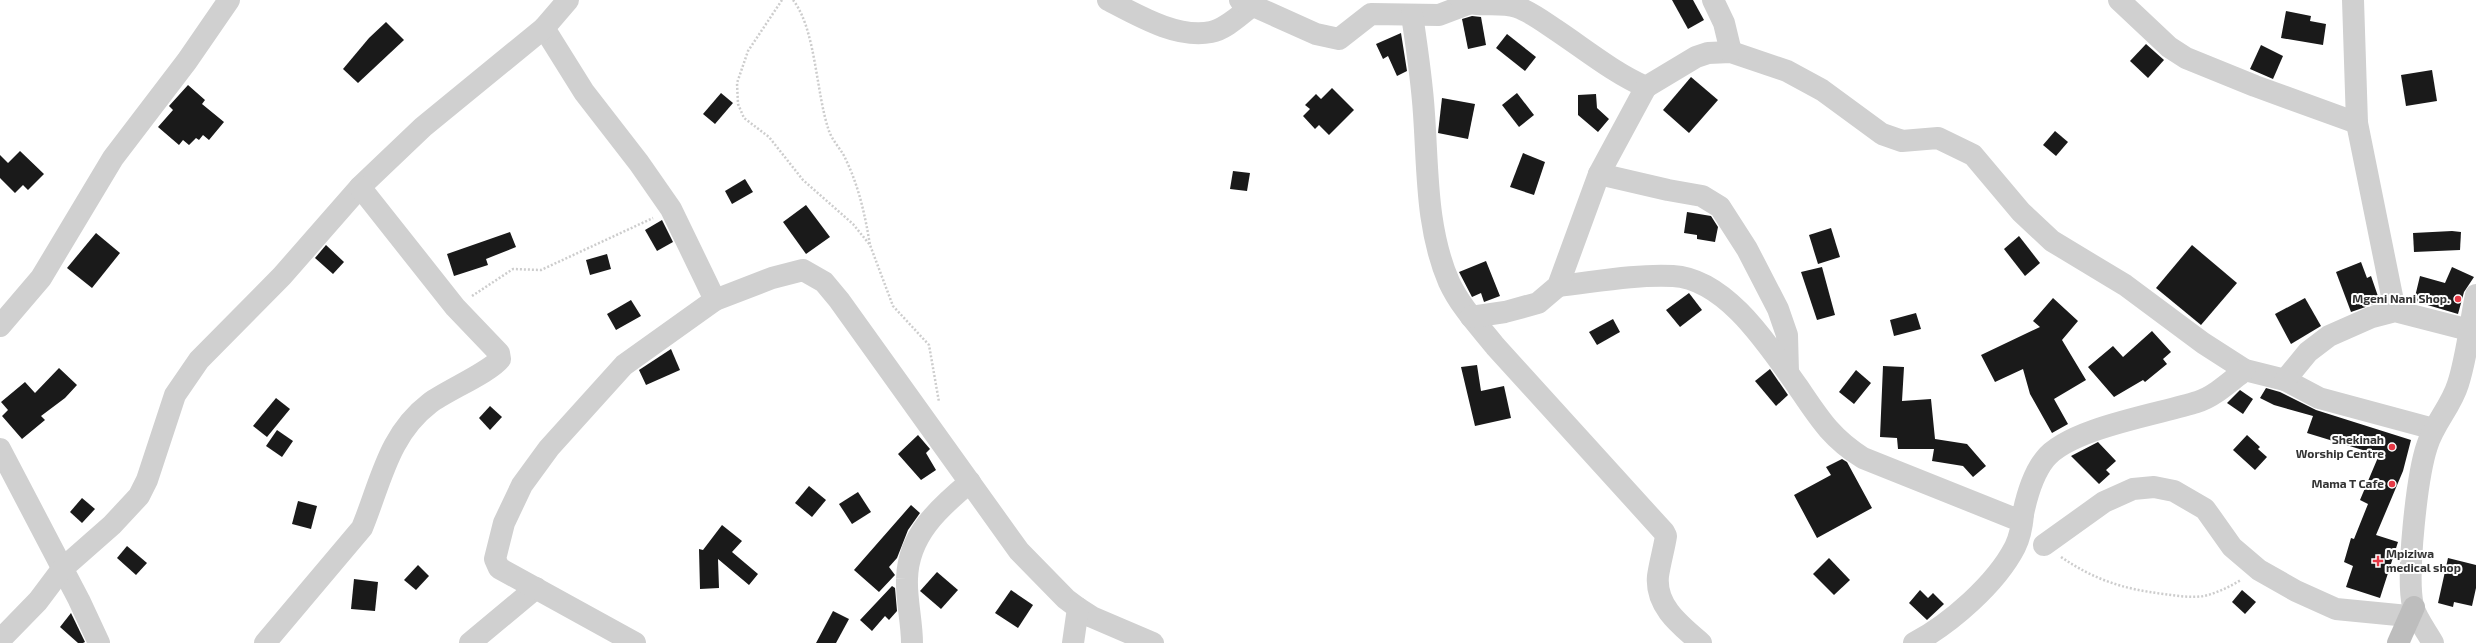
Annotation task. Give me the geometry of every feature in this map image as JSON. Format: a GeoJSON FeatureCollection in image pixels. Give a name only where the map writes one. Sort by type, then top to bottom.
{"type":"FeatureCollection","features":[{"type":"Feature","properties":{"kind":"street"},"geometry":{"type":"LineString","coordinates":[[0,326],[41,278],[113,158],[187,61],[229,0]]}},
{"type":"Feature","properties":{"kind":"street"},"geometry":{"type":"LineString","coordinates":[[10,637],[62,568],[112,525],[139,496],[147,480],[175,395],[199,360],[282,276],[360,187],[423,127],[544,28],[568,0]]}},
{"type":"Feature","properties":{"kind":"street"},"geometry":{"type":"LineString","coordinates":[[1108,0],[1158,23],[1194,32],[1211,32],[1223,28],[1246,3],[1330,39],[1342,37],[1358,22],[1371,14],[1439,15],[1464,2],[1498,3],[1518,8],[1540,19],[1630,80],[1646,87]]}},
{"type":"Feature","properties":{"kind":"street"},"geometry":{"type":"LineString","coordinates":[[1713,0],[1724,23],[1731,52]]}},
{"type":"Feature","properties":{"kind":"street"},"geometry":{"type":"LineString","coordinates":[[2119,0],[2169,47],[2186,58],[2255,86],[2357,123]]}},
{"type":"Feature","properties":{"kind":"street"},"geometry":{"type":"LineString","coordinates":[[2354,0],[2357,123],[2395,312]]}},
{"type":"Feature","properties":{"kind":"street"},"geometry":{"type":"LineString","coordinates":[[1412,15],[1422,84],[1428,187],[1432,224],[1441,260],[1450,283],[1471,316],[1664,532],[1665,542],[1658,575],[1658,588],[1661,598],[1676,621],[1701,643]]}},
{"type":"Feature","properties":{"kind":"street"},"geometry":{"type":"LineString","coordinates":[[544,28],[584,92],[639,163],[671,210],[715,300]]}},
{"type":"Feature","properties":{"kind":"street"},"geometry":{"type":"LineString","coordinates":[[1471,316],[1505,312],[1538,303],[1558,286],[1599,174],[1646,87],[1696,57],[1708,53],[1731,52],[1807,80],[1887,137],[1902,141],[1938,138],[1973,155],[2021,212],[2052,241],[2125,284],[2203,343],[2245,370],[2285,380],[2319,398],[2434,429]]}},
{"type":"Feature","properties":{"kind":"street"},"geometry":{"type":"LineString","coordinates":[[1599,174],[1668,190],[1702,196],[1720,207],[1748,250],[1778,309],[1787,336],[1788,372]]}},
{"type":"Feature","properties":{"kind":"street"},"geometry":{"type":"LineString","coordinates":[[266,643],[362,528],[372,505],[382,468],[396,440],[411,420],[430,403],[500,359],[499,353],[456,307],[360,187]]}},
{"type":"Feature","properties":{"kind":"street"},"geometry":{"type":"LineString","coordinates":[[635,643],[536,588],[505,573],[499,568],[495,559],[504,522],[522,485],[549,448],[599,390],[624,365],[715,300],[803,270],[824,282],[1019,551],[1066,599],[1078,608],[1092,617],[1153,643]]}},
{"type":"Feature","properties":{"kind":"street"},"geometry":{"type":"LineString","coordinates":[[1558,286],[1658,276],[1674,276],[1694,282],[1731,303],[1766,342],[1829,432],[1843,446],[1863,458],[2013,518],[2023,514]]}},
{"type":"Feature","properties":{"kind":"street"},"geometry":{"type":"LineString","coordinates":[[2398,643],[2411,612],[2414,539],[2421,471],[2427,446],[2434,429],[2454,394],[2476,300]]}},
{"type":"Feature","properties":{"kind":"street"},"geometry":{"type":"LineString","coordinates":[[2285,380],[2308,352],[2329,336],[2372,317],[2395,312],[2469,330]]}},
{"type":"Feature","properties":{"kind":"street"},"geometry":{"type":"LineString","coordinates":[[1914,643],[1947,623],[1985,587],[2015,548],[2023,514],[2036,474],[2046,457],[2063,445],[2123,421],[2199,402],[2245,370]]}},
{"type":"Feature","properties":{"kind":"street"},"geometry":{"type":"LineString","coordinates":[[0,449],[99,643]]}},
{"type":"Feature","properties":{"kind":"street"},"geometry":{"type":"LineString","coordinates":[[912,643],[907,579],[910,555],[921,531],[936,511],[970,482]]}},
{"type":"Feature","properties":{"kind":"street"},"geometry":{"type":"LineString","coordinates":[[2044,545],[2104,502],[2133,489],[2154,487],[2174,491],[2205,509],[2232,547],[2259,570],[2296,591],[2336,610],[2411,612]]}},
{"type":"Feature","properties":{"kind":"street"},"geometry":{"type":"LineString","coordinates":[[470,643],[536,588]]}},
{"type":"Feature","properties":{"kind":"street"},"geometry":{"type":"LineString","coordinates":[[1073,643],[1078,608]]}},
{"type":"Feature","properties":{"kind":"street"},"geometry":{"type":"LineString","coordinates":[[2411,612],[2433,643]]}},
{"type":"Feature","properties":{"kind":"path"},"geometry":{"type":"LineString","coordinates":[[782,0],[748,51],[737,83],[738,104],[744,118],[769,137],[803,180],[853,224],[870,245]]}},
{"type":"Feature","properties":{"kind":"path"},"geometry":{"type":"LineString","coordinates":[[793,0],[806,22],[819,95],[829,132],[846,158],[859,194],[870,245],[893,306],[929,345],[939,404]]}},
{"type":"Feature","properties":{"kind":"path"},"geometry":{"type":"LineString","coordinates":[[456,307],[513,269],[541,270],[671,210]]}},
{"type":"Feature","properties":{"kind":"path"},"geometry":{"type":"LineString","coordinates":[[2044,545],[2080,570],[2107,583],[2135,590],[2181,596],[2204,596],[2223,590],[2259,570]]}},
{"type":"Feature","properties":{"kind":"building"},"geometry":{"type":"Polygon","coordinates":[[[1672,0],[1693,0],[1704,20],[1688,29],[1672,0]]]}},
{"type":"Feature","properties":{"kind":"building"},"geometry":{"type":"Polygon","coordinates":[[[2286,11],[2311,16],[2310,21],[2326,24],[2323,45],[2281,38],[2286,11]]]}},
{"type":"Feature","properties":{"kind":"building"},"geometry":{"type":"Polygon","coordinates":[[[1472,16],[1481,17],[1486,45],[1468,49],[1462,19],[1472,16]]]}},
{"type":"Feature","properties":{"kind":"building"},"geometry":{"type":"Polygon","coordinates":[[[386,22],[404,40],[358,83],[343,69],[369,38],[386,22]]]}},
{"type":"Feature","properties":{"kind":"building"},"geometry":{"type":"Polygon","coordinates":[[[1401,33],[1407,71],[1397,76],[1388,56],[1383,59],[1376,44],[1401,33]]]}},
{"type":"Feature","properties":{"kind":"building"},"geometry":{"type":"Polygon","coordinates":[[[1507,34],[1536,57],[1525,71],[1496,48],[1507,34]]]}},
{"type":"Feature","properties":{"kind":"building"},"geometry":{"type":"Polygon","coordinates":[[[2146,44],[2164,60],[2148,78],[2130,61],[2146,44]]]}},
{"type":"Feature","properties":{"kind":"building"},"geometry":{"type":"Polygon","coordinates":[[[2261,45],[2283,56],[2273,79],[2250,69],[2261,45]]]}},
{"type":"Feature","properties":{"kind":"building"},"geometry":{"type":"Polygon","coordinates":[[[2432,70],[2437,101],[2406,106],[2401,75],[2432,70]]]}},
{"type":"Feature","properties":{"kind":"building"},"geometry":{"type":"Polygon","coordinates":[[[1691,77],[1718,100],[1689,133],[1663,110],[1691,77]]]}},
{"type":"Feature","properties":{"kind":"building"},"geometry":{"type":"Polygon","coordinates":[[[188,85],[205,100],[202,104],[224,122],[209,140],[203,135],[199,140],[196,138],[189,145],[183,140],[179,145],[158,127],[173,110],[169,106],[188,85]]]}},
{"type":"Feature","properties":{"kind":"building"},"geometry":{"type":"Polygon","coordinates":[[[1332,88],[1354,110],[1329,135],[1319,125],[1315,129],[1303,116],[1310,109],[1305,105],[1316,94],[1321,99],[1332,88]]]}},
{"type":"Feature","properties":{"kind":"building"},"geometry":{"type":"Polygon","coordinates":[[[721,93],[733,103],[715,124],[703,114],[721,93]]]}},
{"type":"Feature","properties":{"kind":"building"},"geometry":{"type":"Polygon","coordinates":[[[1517,93],[1534,115],[1519,127],[1502,105],[1517,93]]]}},
{"type":"Feature","properties":{"kind":"building"},"geometry":{"type":"Polygon","coordinates":[[[1596,94],[1597,108],[1609,119],[1598,132],[1578,115],[1578,95],[1596,94]]]}},
{"type":"Feature","properties":{"kind":"building"},"geometry":{"type":"Polygon","coordinates":[[[1442,98],[1475,104],[1468,139],[1438,133],[1442,98]]]}},
{"type":"Feature","properties":{"kind":"building"},"geometry":{"type":"Polygon","coordinates":[[[2055,131],[2068,142],[2056,156],[2043,145],[2055,131]]]}},
{"type":"Feature","properties":{"kind":"building"},"geometry":{"type":"Polygon","coordinates":[[[20,151],[44,174],[28,190],[23,185],[15,193],[0,178],[0,155],[8,163],[20,151]]]}},
{"type":"Feature","properties":{"kind":"building"},"geometry":{"type":"Polygon","coordinates":[[[1523,153],[1545,162],[1534,195],[1510,187],[1523,153]]]}},
{"type":"Feature","properties":{"kind":"building"},"geometry":{"type":"Polygon","coordinates":[[[1233,171],[1250,173],[1247,191],[1230,189],[1233,171]]]}},
{"type":"Feature","properties":{"kind":"building"},"geometry":{"type":"Polygon","coordinates":[[[745,179],[753,192],[732,204],[725,191],[745,179]]]}},
{"type":"Feature","properties":{"kind":"building"},"geometry":{"type":"Polygon","coordinates":[[[806,205],[830,237],[806,254],[783,222],[806,205]]]}},
{"type":"Feature","properties":{"kind":"building"},"geometry":{"type":"Polygon","coordinates":[[[1687,212],[1711,216],[1718,227],[1715,242],[1697,239],[1697,235],[1684,233],[1687,212]]]}},
{"type":"Feature","properties":{"kind":"building"},"geometry":{"type":"Polygon","coordinates":[[[662,220],[673,242],[657,251],[645,230],[662,220]]]}},
{"type":"Feature","properties":{"kind":"building"},"geometry":{"type":"Polygon","coordinates":[[[1831,228],[1840,257],[1818,264],[1809,235],[1831,228]]]}},
{"type":"Feature","properties":{"kind":"building"},"geometry":{"type":"Polygon","coordinates":[[[510,232],[516,247],[486,259],[488,265],[454,276],[447,254],[510,232]]]}},
{"type":"Feature","properties":{"kind":"building"},"geometry":{"type":"Polygon","coordinates":[[[2461,232],[2460,250],[2414,252],[2413,233],[2461,232]]]}},
{"type":"Feature","properties":{"kind":"building"},"geometry":{"type":"Polygon","coordinates":[[[96,233],[120,253],[92,288],[67,268],[96,233]]]}},
{"type":"Feature","properties":{"kind":"building"},"geometry":{"type":"Polygon","coordinates":[[[2019,236],[2040,263],[2025,276],[2004,249],[2019,236]]]}},
{"type":"Feature","properties":{"kind":"building"},"geometry":{"type":"Polygon","coordinates":[[[326,245],[344,262],[333,274],[315,258],[326,245]]]}},
{"type":"Feature","properties":{"kind":"building"},"geometry":{"type":"Polygon","coordinates":[[[2192,245],[2237,283],[2201,325],[2156,288],[2192,245]]]}},
{"type":"Feature","properties":{"kind":"building"},"geometry":{"type":"Polygon","coordinates":[[[607,254],[611,269],[590,275],[586,260],[607,254]]]}},
{"type":"Feature","properties":{"kind":"building"},"geometry":{"type":"Polygon","coordinates":[[[1486,261],[1500,296],[1484,302],[1481,293],[1472,297],[1459,272],[1486,261]]]}},
{"type":"Feature","properties":{"kind":"building"},"geometry":{"type":"Polygon","coordinates":[[[2361,262],[2367,278],[2371,276],[2380,302],[2351,312],[2336,272],[2361,262]]]}},
{"type":"Feature","properties":{"kind":"building"},"geometry":{"type":"Polygon","coordinates":[[[1822,267],[1835,315],[1817,320],[1801,272],[1822,267]]]}},
{"type":"Feature","properties":{"kind":"building"},"geometry":{"type":"Polygon","coordinates":[[[2452,267],[2474,277],[2464,292],[2458,314],[2414,301],[2420,276],[2445,283],[2452,267]]]}},
{"type":"Feature","properties":{"kind":"building"},"geometry":{"type":"Polygon","coordinates":[[[1689,293],[1702,310],[1680,327],[1666,310],[1689,293]]]}},
{"type":"Feature","properties":{"kind":"building"},"geometry":{"type":"Polygon","coordinates":[[[2053,298],[2078,321],[2062,340],[2086,380],[2054,399],[2068,424],[2052,433],[2030,394],[2023,369],[1995,382],[1981,355],[2040,327],[2033,321],[2053,298]]]}},
{"type":"Feature","properties":{"kind":"building"},"geometry":{"type":"Polygon","coordinates":[[[2305,298],[2321,326],[2291,344],[2275,314],[2305,298]]]}},
{"type":"Feature","properties":{"kind":"building"},"geometry":{"type":"Polygon","coordinates":[[[631,300],[641,316],[616,330],[607,314],[631,300]]]}},
{"type":"Feature","properties":{"kind":"building"},"geometry":{"type":"Polygon","coordinates":[[[1916,313],[1921,329],[1894,336],[1890,320],[1916,313]]]}},
{"type":"Feature","properties":{"kind":"building"},"geometry":{"type":"Polygon","coordinates":[[[1613,319],[1620,332],[1597,345],[1589,332],[1613,319]]]}},
{"type":"Feature","properties":{"kind":"building"},"geometry":{"type":"Polygon","coordinates":[[[2152,331],[2171,352],[2163,359],[2167,364],[2145,382],[2143,380],[2114,397],[2088,367],[2113,346],[2123,357],[2152,331]]]}},
{"type":"Feature","properties":{"kind":"building"},"geometry":{"type":"Polygon","coordinates":[[[671,349],[680,370],[646,385],[639,370],[671,349]]]}},
{"type":"Feature","properties":{"kind":"building"},"geometry":{"type":"Polygon","coordinates":[[[1477,365],[1481,391],[1504,386],[1511,418],[1475,426],[1461,367],[1477,365]]]}},
{"type":"Feature","properties":{"kind":"building"},"geometry":{"type":"Polygon","coordinates":[[[1883,366],[1904,367],[1902,401],[1931,399],[1935,439],[1967,444],[1986,466],[1973,477],[1963,466],[1932,461],[1934,449],[1898,449],[1897,438],[1880,437],[1883,366]]]}},
{"type":"Feature","properties":{"kind":"building"},"geometry":{"type":"Polygon","coordinates":[[[59,368],[77,385],[65,398],[41,416],[45,420],[22,439],[2,416],[8,410],[1,402],[25,382],[35,393],[59,368]]]}},
{"type":"Feature","properties":{"kind":"building"},"geometry":{"type":"Polygon","coordinates":[[[1770,369],[1788,395],[1776,406],[1755,381],[1770,369]]]}},
{"type":"Feature","properties":{"kind":"building"},"geometry":{"type":"Polygon","coordinates":[[[1856,370],[1871,383],[1854,404],[1839,392],[1856,370]]]}},
{"type":"Feature","properties":{"kind":"building"},"geometry":{"type":"Polygon","coordinates":[[[2266,388],[2280,392],[2316,410],[2411,440],[2403,471],[2376,535],[2398,542],[2380,598],[2346,587],[2353,566],[2344,562],[2351,538],[2354,539],[2368,504],[2360,500],[2379,455],[2307,433],[2313,416],[2274,405],[2260,398],[2266,388]]]}},
{"type":"Feature","properties":{"kind":"building"},"geometry":{"type":"Polygon","coordinates":[[[2240,390],[2253,399],[2243,414],[2227,403],[2240,390]]]}},
{"type":"Feature","properties":{"kind":"building"},"geometry":{"type":"Polygon","coordinates":[[[276,398],[290,409],[267,437],[253,426],[276,398]]]}},
{"type":"Feature","properties":{"kind":"building"},"geometry":{"type":"Polygon","coordinates":[[[490,406],[502,417],[490,430],[479,418],[490,406]]]}},
{"type":"Feature","properties":{"kind":"building"},"geometry":{"type":"Polygon","coordinates":[[[277,430],[293,441],[282,457],[266,446],[277,430]]]}},
{"type":"Feature","properties":{"kind":"building"},"geometry":{"type":"Polygon","coordinates":[[[918,435],[930,449],[926,453],[936,470],[921,480],[898,454],[918,435]]]}},
{"type":"Feature","properties":{"kind":"building"},"geometry":{"type":"Polygon","coordinates":[[[2247,435],[2260,447],[2258,449],[2267,457],[2255,470],[2233,450],[2247,435]]]}},
{"type":"Feature","properties":{"kind":"building"},"geometry":{"type":"Polygon","coordinates":[[[2098,442],[2116,461],[2106,470],[2110,474],[2099,484],[2071,456],[2098,442]]]}},
{"type":"Feature","properties":{"kind":"building"},"geometry":{"type":"Polygon","coordinates":[[[1842,459],[1847,462],[1872,508],[1817,538],[1794,495],[1831,475],[1826,467],[1842,459]]]}},
{"type":"Feature","properties":{"kind":"building"},"geometry":{"type":"Polygon","coordinates":[[[809,486],[826,500],[812,517],[795,503],[809,486]]]}},
{"type":"Feature","properties":{"kind":"building"},"geometry":{"type":"Polygon","coordinates":[[[858,492],[871,512],[852,524],[839,504],[858,492]]]}},
{"type":"Feature","properties":{"kind":"building"},"geometry":{"type":"Polygon","coordinates":[[[82,498],[95,509],[82,523],[70,512],[82,498]]]}},
{"type":"Feature","properties":{"kind":"building"},"geometry":{"type":"Polygon","coordinates":[[[298,501],[317,506],[311,529],[292,524],[298,501]]]}},
{"type":"Feature","properties":{"kind":"building"},"geometry":{"type":"Polygon","coordinates":[[[911,505],[920,513],[908,530],[897,558],[889,567],[895,575],[879,592],[854,570],[911,505]]]}},
{"type":"Feature","properties":{"kind":"building"},"geometry":{"type":"Polygon","coordinates":[[[722,525],[742,541],[732,552],[758,574],[749,585],[718,559],[719,588],[700,589],[699,549],[703,550],[722,525]]]}},
{"type":"Feature","properties":{"kind":"building"},"geometry":{"type":"Polygon","coordinates":[[[127,546],[147,563],[136,575],[117,558],[127,546]]]}},
{"type":"Feature","properties":{"kind":"building"},"geometry":{"type":"Polygon","coordinates":[[[1829,558],[1850,580],[1834,595],[1813,574],[1829,558]]]}},
{"type":"Feature","properties":{"kind":"building"},"geometry":{"type":"Polygon","coordinates":[[[2448,558],[2476,565],[2476,588],[2472,606],[2454,602],[2453,607],[2438,603],[2448,558]]]}},
{"type":"Feature","properties":{"kind":"building"},"geometry":{"type":"Polygon","coordinates":[[[418,565],[429,576],[416,590],[404,580],[418,565]]]}},
{"type":"Feature","properties":{"kind":"building"},"geometry":{"type":"Polygon","coordinates":[[[937,572],[958,590],[941,609],[920,591],[937,572]]]}},
{"type":"Feature","properties":{"kind":"building"},"geometry":{"type":"Polygon","coordinates":[[[354,579],[378,582],[375,611],[351,609],[354,579]]]}},
{"type":"Feature","properties":{"kind":"building"},"geometry":{"type":"Polygon","coordinates":[[[892,586],[895,588],[897,611],[889,620],[885,616],[872,631],[860,620],[892,586]]]}},
{"type":"Feature","properties":{"kind":"building"},"geometry":{"type":"Polygon","coordinates":[[[1011,590],[1033,605],[1018,628],[995,613],[1011,590]]]}},
{"type":"Feature","properties":{"kind":"building"},"geometry":{"type":"Polygon","coordinates":[[[1920,590],[1928,598],[1933,593],[1944,604],[1927,620],[1909,603],[1920,590]]]}},
{"type":"Feature","properties":{"kind":"building"},"geometry":{"type":"Polygon","coordinates":[[[2242,590],[2256,602],[2245,614],[2232,602],[2242,590]]]}},
{"type":"Feature","properties":{"kind":"building"},"geometry":{"type":"Polygon","coordinates":[[[833,611],[849,619],[836,643],[816,643],[833,611]]]}},
{"type":"Feature","properties":{"kind":"building"},"geometry":{"type":"Polygon","coordinates":[[[71,613],[85,642],[83,643],[78,643],[60,627],[71,613]]]}},
{"type":"Feature","properties":{"kind":"place","name":"Mgeni Nani Shop."},"geometry":{"type":"Point","coordinates":[2458,299]}},
{"type":"Feature","properties":{"kind":"place","name":"Shekinah Worship Centre"},"geometry":{"type":"Point","coordinates":[2392,447]}},
{"type":"Feature","properties":{"kind":"place","name":"Mama T Cafe"},"geometry":{"type":"Point","coordinates":[2392,484]}},
{"type":"Feature","properties":{"kind":"place","name":"Mpiziwa medical shop"},"geometry":{"type":"Point","coordinates":[2378,561]}}]}
